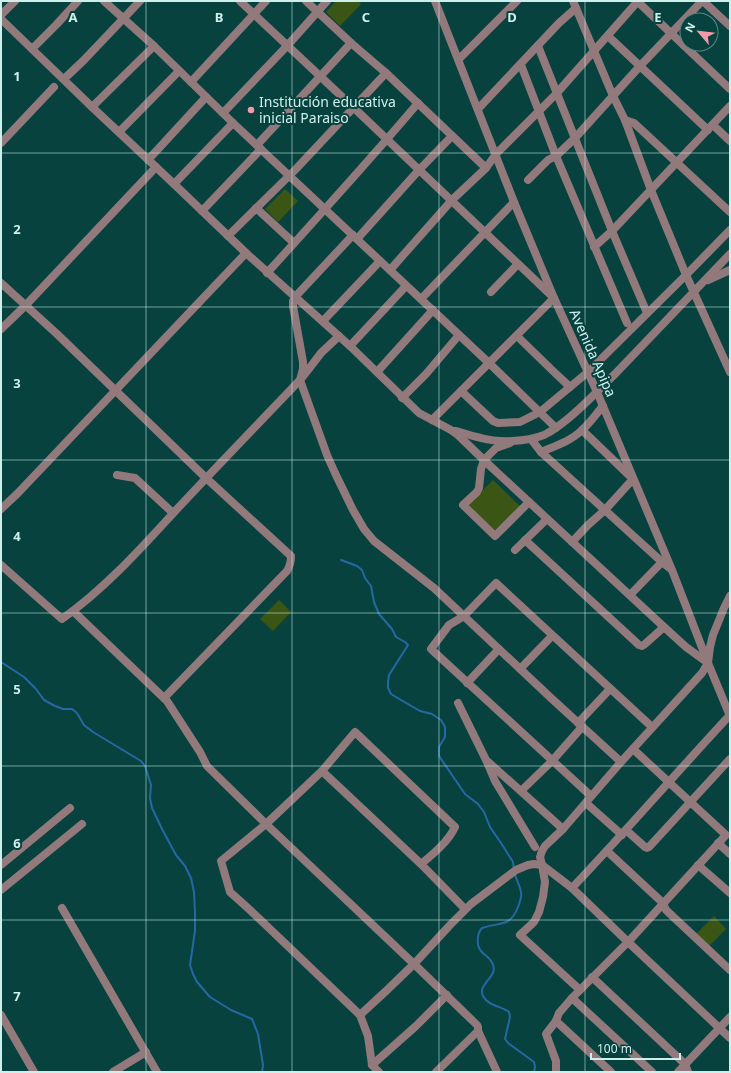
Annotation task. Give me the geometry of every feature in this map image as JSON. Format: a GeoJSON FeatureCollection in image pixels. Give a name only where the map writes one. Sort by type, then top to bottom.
{"type":"FeatureCollection","features":[{"type":"Feature","properties":{"kind":"street"},"geometry":{"type":"LineString","coordinates":[[1,15],[15,1]]}},
{"type":"Feature","properties":{"kind":"street"},"geometry":{"type":"LineString","coordinates":[[32,49],[78,1]]}},
{"type":"Feature","properties":{"kind":"street"},"geometry":{"type":"LineString","coordinates":[[104,1],[154,46],[406,286],[421,298],[556,428]]}},
{"type":"Feature","properties":{"kind":"street"},"geometry":{"type":"LineString","coordinates":[[64,79],[140,1]]}},
{"type":"Feature","properties":{"kind":"street"},"geometry":{"type":"LineString","coordinates":[[240,1],[554,298],[432,420]]}},
{"type":"Feature","properties":{"kind":"street"},"geometry":{"type":"LineString","coordinates":[[191,82],[266,1]]}},
{"type":"Feature","properties":{"kind":"street"},"geometry":{"type":"LineString","coordinates":[[306,1],[350,43],[386,73],[486,168]]}},
{"type":"Feature","properties":{"kind":"street"},"geometry":{"type":"LineString","coordinates":[[223,113],[287,46],[327,1]]}},
{"type":"Feature","properties":{"kind":"street","name":"Avenida Apipa"},"geometry":{"type":"LineString","coordinates":[[435,1],[514,202],[554,298],[603,406],[672,570],[730,715]]}},
{"type":"Feature","properties":{"kind":"street"},"geometry":{"type":"LineString","coordinates":[[459,59],[517,1]]}},
{"type":"Feature","properties":{"kind":"street"},"geometry":{"type":"LineString","coordinates":[[390,270],[452,200],[486,168],[496,154],[556,94],[638,1],[730,89]]}},
{"type":"Feature","properties":{"kind":"street"},"geometry":{"type":"LineString","coordinates":[[528,180],[548,160],[556,156],[575,138],[640,66],[703,1],[730,26]]}},
{"type":"Feature","properties":{"kind":"street"},"geometry":{"type":"LineString","coordinates":[[478,109],[559,24],[574,5],[613,96],[625,120],[651,190],[686,275],[730,372]]}},
{"type":"Feature","properties":{"kind":"street"},"geometry":{"type":"LineString","coordinates":[[1,19],[267,273],[350,346],[418,413],[451,430],[466,442],[664,627],[686,647],[708,663]]}},
{"type":"Feature","properties":{"kind":"street"},"geometry":{"type":"LineString","coordinates":[[608,36],[710,127],[730,141]]}},
{"type":"Feature","properties":{"kind":"street"},"geometry":{"type":"LineString","coordinates":[[202,211],[350,43]]}},
{"type":"Feature","properties":{"kind":"street"},"geometry":{"type":"LineString","coordinates":[[92,107],[154,46]]}},
{"type":"Feature","properties":{"kind":"street"},"geometry":{"type":"LineString","coordinates":[[538,46],[556,94],[647,313]]}},
{"type":"Feature","properties":{"kind":"street"},"geometry":{"type":"LineString","coordinates":[[521,65],[556,156],[627,323]]}},
{"type":"Feature","properties":{"kind":"street"},"geometry":{"type":"LineString","coordinates":[[119,132],[179,71]]}},
{"type":"Feature","properties":{"kind":"street"},"geometry":{"type":"LineString","coordinates":[[228,236],[354,108],[386,73]]}},
{"type":"Feature","properties":{"kind":"street"},"geometry":{"type":"LineString","coordinates":[[1,143],[54,87]]}},
{"type":"Feature","properties":{"kind":"street"},"geometry":{"type":"LineString","coordinates":[[148,160],[206,97]]}},
{"type":"Feature","properties":{"kind":"street"},"geometry":{"type":"LineString","coordinates":[[267,273],[326,209],[418,103]]}},
{"type":"Feature","properties":{"kind":"street"},"geometry":{"type":"LineString","coordinates":[[594,247],[612,231],[730,106]]}},
{"type":"Feature","properties":{"kind":"street"},"geometry":{"type":"LineString","coordinates":[[625,120],[634,123],[730,212]]}},
{"type":"Feature","properties":{"kind":"street"},"geometry":{"type":"LineString","coordinates":[[174,184],[233,122]]}},
{"type":"Feature","properties":{"kind":"street"},"geometry":{"type":"LineString","coordinates":[[452,136],[295,297],[293,301],[293,311],[303,362],[300,380],[333,467],[353,510],[364,529],[374,541],[434,588],[520,670],[621,762]]}},
{"type":"Feature","properties":{"kind":"street"},"geometry":{"type":"LineString","coordinates":[[1,329],[25,306],[156,167]]}},
{"type":"Feature","properties":{"kind":"street"},"geometry":{"type":"LineString","coordinates":[[421,298],[514,202]]}},
{"type":"Feature","properties":{"kind":"street"},"geometry":{"type":"LineString","coordinates":[[256,208],[294,243]]}},
{"type":"Feature","properties":{"kind":"street"},"geometry":{"type":"LineString","coordinates":[[461,391],[493,421],[498,423],[520,422],[540,412],[588,372],[730,230]]}},
{"type":"Feature","properties":{"kind":"street"},"geometry":{"type":"LineString","coordinates":[[1,509],[246,253]]}},
{"type":"Feature","properties":{"kind":"street"},"geometry":{"type":"LineString","coordinates":[[451,430],[482,439],[501,441],[531,439],[545,435],[567,420],[597,392],[730,254]]}},
{"type":"Feature","properties":{"kind":"street"},"geometry":{"type":"LineString","coordinates":[[323,322],[380,261]]}},
{"type":"Feature","properties":{"kind":"street"},"geometry":{"type":"LineString","coordinates":[[491,292],[518,264]]}},
{"type":"Feature","properties":{"kind":"street"},"geometry":{"type":"LineString","coordinates":[[704,282],[730,270]]}},
{"type":"Feature","properties":{"kind":"street"},"geometry":{"type":"LineString","coordinates":[[1,283],[290,556],[290,567],[164,698]]}},
{"type":"Feature","properties":{"kind":"street"},"geometry":{"type":"LineString","coordinates":[[350,346],[406,286]]}},
{"type":"Feature","properties":{"kind":"street"},"geometry":{"type":"LineString","coordinates":[[377,372],[433,310]]}},
{"type":"Feature","properties":{"kind":"street"},"geometry":{"type":"LineString","coordinates":[[402,398],[426,374],[459,335]]}},
{"type":"Feature","properties":{"kind":"street"},"geometry":{"type":"LineString","coordinates":[[1,565],[62,619],[98,590],[139,549],[300,380],[321,353],[339,336]]}},
{"type":"Feature","properties":{"kind":"street"},"geometry":{"type":"LineString","coordinates":[[517,336],[570,387]]}},
{"type":"Feature","properties":{"kind":"street"},"geometry":{"type":"LineString","coordinates":[[541,452],[562,443],[582,430],[603,406]]}},
{"type":"Feature","properties":{"kind":"street"},"geometry":{"type":"LineString","coordinates":[[572,542],[605,510],[633,479],[582,430]]}},
{"type":"Feature","properties":{"kind":"street"},"geometry":{"type":"LineString","coordinates":[[531,439],[541,452],[672,570]]}},
{"type":"Feature","properties":{"kind":"street"},"geometry":{"type":"LineString","coordinates":[[516,440],[496,448],[484,460],[481,469],[479,488],[477,492],[463,505],[495,536],[529,502]]}},
{"type":"Feature","properties":{"kind":"street"},"geometry":{"type":"LineString","coordinates":[[117,475],[135,478],[173,513]]}},
{"type":"Feature","properties":{"kind":"street"},"geometry":{"type":"LineString","coordinates":[[515,550],[547,519]]}},
{"type":"Feature","properties":{"kind":"street"},"geometry":{"type":"LineString","coordinates":[[525,540],[638,645],[642,646],[645,644],[664,627]]}},
{"type":"Feature","properties":{"kind":"street"},"geometry":{"type":"LineString","coordinates":[[630,595],[662,562]]}},
{"type":"Feature","properties":{"kind":"street"},"geometry":{"type":"LineString","coordinates":[[652,727],[496,583],[464,616],[449,625],[430,648],[552,761],[588,800],[624,832],[647,848],[730,759]]}},
{"type":"Feature","properties":{"kind":"street"},"geometry":{"type":"LineString","coordinates":[[580,990],[520,935],[534,922],[539,912],[543,897],[545,882],[540,857],[542,851],[652,727],[696,680],[708,663],[713,635],[730,596]]}},
{"type":"Feature","properties":{"kind":"street"},"geometry":{"type":"LineString","coordinates":[[73,611],[167,701],[200,752],[207,766],[477,1025],[478,1031],[497,1072]]}},
{"type":"Feature","properties":{"kind":"street"},"geometry":{"type":"LineString","coordinates":[[520,670],[552,636]]}},
{"type":"Feature","properties":{"kind":"street"},"geometry":{"type":"LineString","coordinates":[[467,683],[499,649]]}},
{"type":"Feature","properties":{"kind":"street"},"geometry":{"type":"LineString","coordinates":[[521,791],[552,761],[610,689]]}},
{"type":"Feature","properties":{"kind":"street"},"geometry":{"type":"LineString","coordinates":[[458,703],[496,781],[534,847]]}},
{"type":"Feature","properties":{"kind":"street"},"geometry":{"type":"LineString","coordinates":[[572,888],[730,715]]}},
{"type":"Feature","properties":{"kind":"street"},"geometry":{"type":"LineString","coordinates":[[379,1072],[372,1065],[368,1036],[360,1015],[230,892],[221,861],[266,824],[322,772],[355,732],[455,827],[445,841],[421,864]]}},
{"type":"Feature","properties":{"kind":"street"},"geometry":{"type":"LineString","coordinates":[[555,1072],[556,1061],[546,1034],[556,1021],[559,1013],[592,977],[628,942],[726,835],[633,749]]}},
{"type":"Feature","properties":{"kind":"street"},"geometry":{"type":"LineString","coordinates":[[486,760],[563,829]]}},
{"type":"Feature","properties":{"kind":"street"},"geometry":{"type":"LineString","coordinates":[[322,772],[421,864],[466,909]]}},
{"type":"Feature","properties":{"kind":"street"},"geometry":{"type":"LineString","coordinates":[[1,865],[70,808]]}},
{"type":"Feature","properties":{"kind":"street"},"geometry":{"type":"LineString","coordinates":[[1,890],[82,824]]}},
{"type":"Feature","properties":{"kind":"street"},"geometry":{"type":"LineString","coordinates":[[718,843],[730,854]]}},
{"type":"Feature","properties":{"kind":"street"},"geometry":{"type":"LineString","coordinates":[[607,851],[663,903],[666,910],[730,970]]}},
{"type":"Feature","properties":{"kind":"street"},"geometry":{"type":"LineString","coordinates":[[360,1015],[386,992],[471,904],[516,870],[534,864],[542,865],[563,880],[730,1038]]}},
{"type":"Feature","properties":{"kind":"street"},"geometry":{"type":"LineString","coordinates":[[698,865],[730,893]]}},
{"type":"Feature","properties":{"kind":"street"},"geometry":{"type":"LineString","coordinates":[[62,908],[157,1072]]}},
{"type":"Feature","properties":{"kind":"street"},"geometry":{"type":"LineString","coordinates":[[592,977],[687,1068]]}},
{"type":"Feature","properties":{"kind":"street"},"geometry":{"type":"LineString","coordinates":[[372,1065],[416,1026],[446,995]]}},
{"type":"Feature","properties":{"kind":"street"},"geometry":{"type":"LineString","coordinates":[[572,998],[652,1072]]}},
{"type":"Feature","properties":{"kind":"street"},"geometry":{"type":"LineString","coordinates":[[1,1015],[34,1072]]}},
{"type":"Feature","properties":{"kind":"street"},"geometry":{"type":"LineString","coordinates":[[678,1072],[687,1068],[730,1016]]}},
{"type":"Feature","properties":{"kind":"street"},"geometry":{"type":"LineString","coordinates":[[556,1021],[610,1072]]}},
{"type":"Feature","properties":{"kind":"street"},"geometry":{"type":"LineString","coordinates":[[436,1072],[478,1031]]}},
{"type":"Feature","properties":{"kind":"street"},"geometry":{"type":"LineString","coordinates":[[113,1072],[146,1052]]}},
{"type":"Feature","properties":{"kind":"green space"},"geometry":{"type":"Polygon","coordinates":[[[336,1],[358,1],[361,4],[340,26],[326,12],[336,1]]]}},
{"type":"Feature","properties":{"kind":"green space"},"geometry":{"type":"Polygon","coordinates":[[[285,189],[298,201],[278,222],[265,209],[285,189]]]}},
{"type":"Feature","properties":{"kind":"green space"},"geometry":{"type":"Polygon","coordinates":[[[493,480],[520,506],[494,531],[468,505],[493,480]]]}},
{"type":"Feature","properties":{"kind":"green space"},"geometry":{"type":"Polygon","coordinates":[[[279,600],[291,612],[273,631],[260,619],[279,600]]]}},
{"type":"Feature","properties":{"kind":"green space"},"geometry":{"type":"Polygon","coordinates":[[[714,916],[726,929],[709,946],[696,934],[714,916]]]}},
{"type":"Feature","properties":{"kind":"waterway"},"geometry":{"type":"LineString","coordinates":[[341,560],[357,566],[362,570],[365,578],[371,586],[374,602],[379,614],[392,629],[396,637],[408,645],[389,675],[388,688],[391,694],[420,711],[432,714],[441,720],[445,727],[445,737],[439,747],[439,756],[465,794],[478,804],[484,812],[490,827],[513,862],[514,870]]}},
{"type":"Feature","properties":{"kind":"waterway"},"geometry":{"type":"LineString","coordinates":[[1,662],[24,677],[44,700],[63,709],[72,709],[77,713],[84,725],[141,761],[145,766],[151,785],[150,798],[152,808],[176,855],[185,866],[191,878],[194,892],[195,913],[195,931],[190,965],[193,974],[197,982],[210,997],[231,1010],[252,1019],[258,1034],[263,1065],[262,1072]]}},
{"type":"Feature","properties":{"kind":"waterway"},"geometry":{"type":"LineString","coordinates":[[515,874],[521,896],[515,914],[508,921],[482,928],[478,936],[479,948],[491,961],[494,969],[482,992],[483,996],[488,1002],[509,1012],[510,1017],[505,1039],[508,1043],[534,1062],[534,1072]]}},
{"type":"Feature","properties":{"kind":"place","name":"Institución educativa inicial Paraiso"},"geometry":{"type":"Point","coordinates":[251,110]}}]}
